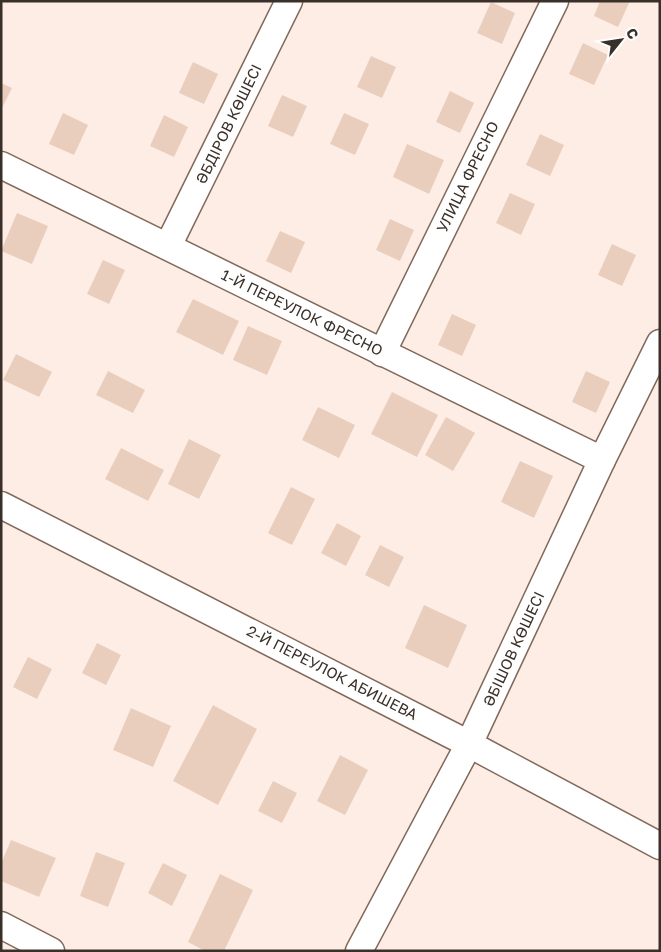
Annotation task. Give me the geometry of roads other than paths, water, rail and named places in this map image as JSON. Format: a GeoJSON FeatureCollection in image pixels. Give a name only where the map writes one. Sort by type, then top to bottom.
{"type":"FeatureCollection","features":[{"type":"Feature","properties":{"kind":"street","name":"ӘБДІРОВ КӨШЕСІ"},"geometry":{"type":"LineString","coordinates":[[168,246],[289,1]]}},
{"type":"Feature","properties":{"kind":"street","name":"УЛИЦА ФРЕСНО"},"geometry":{"type":"LineString","coordinates":[[382,353],[555,1]]}},
{"type":"Feature","properties":{"kind":"street","name":"1-Й ПЕРЕУЛОК ФРЕСНО"},"geometry":{"type":"LineString","coordinates":[[1,165],[602,460]]}},
{"type":"Feature","properties":{"kind":"street","name":"ӘБІШОВ КӨШЕСІ"},"geometry":{"type":"LineString","coordinates":[[359,951],[469,744],[602,460],[660,343]]}},
{"type":"Feature","properties":{"kind":"street","name":"2-Й ПЕРЕУЛОК АБИШЕВА"},"geometry":{"type":"LineString","coordinates":[[1,505],[469,744],[660,846]]}},
{"type":"Feature","properties":{"kind":"street"},"geometry":{"type":"LineString","coordinates":[[1,925],[51,951]]}}]}
